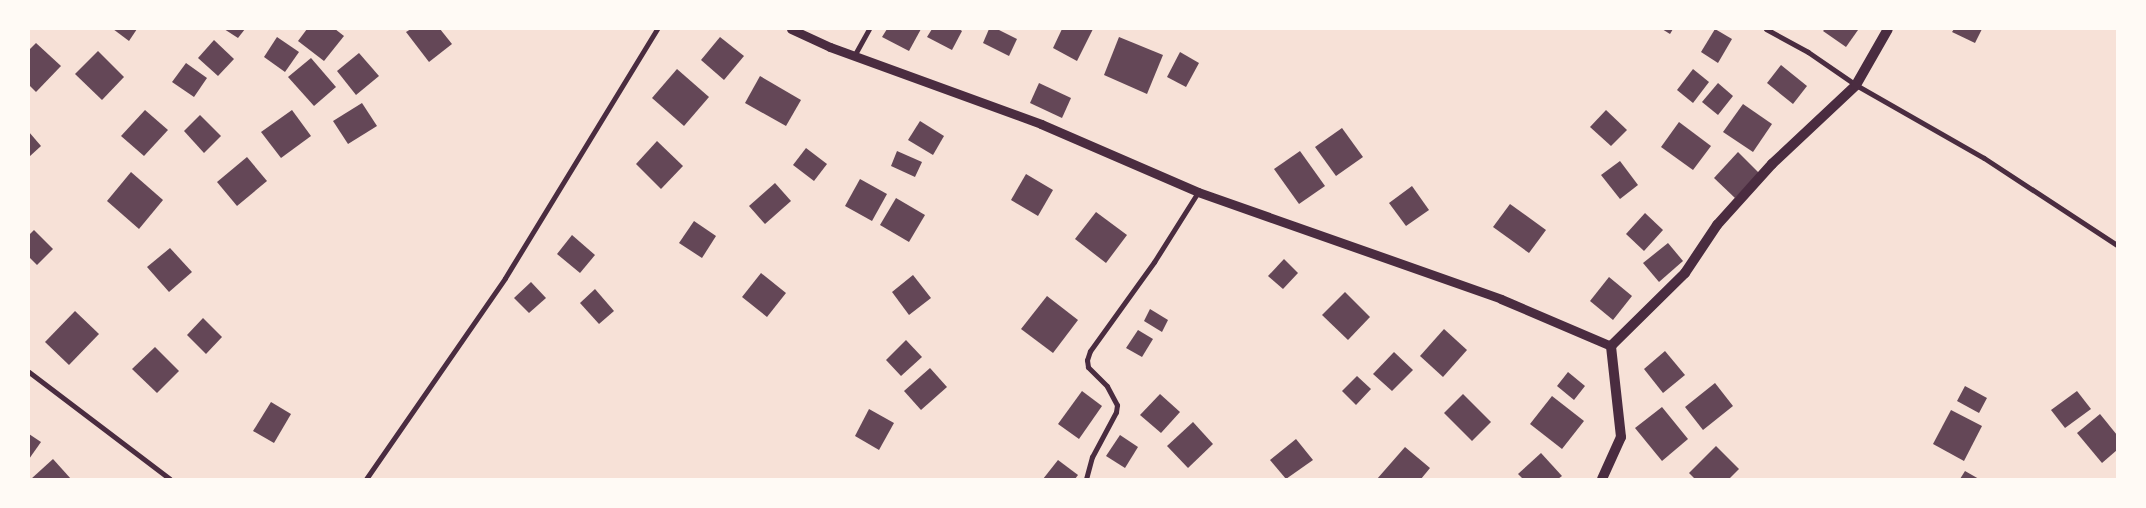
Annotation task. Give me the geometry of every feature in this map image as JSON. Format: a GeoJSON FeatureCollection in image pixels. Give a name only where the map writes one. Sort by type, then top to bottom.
{"type":"FeatureCollection","features":[{"type":"Feature","properties":{"kind":"main road"},"geometry":{"type":"LineString","coordinates":[[1602,479],[1621,438],[1611,346],[1685,273],[1717,225],[1772,164],[1856,85],[1888,29]]}},
{"type":"Feature","properties":{"kind":"street"},"geometry":{"type":"LineString","coordinates":[[366,479],[505,278],[657,29]]}},
{"type":"Feature","properties":{"kind":"street"},"geometry":{"type":"LineString","coordinates":[[791,29],[854,56],[1041,124],[1198,192],[1501,299],[1611,346]]}},
{"type":"Feature","properties":{"kind":"street"},"geometry":{"type":"LineString","coordinates":[[854,56],[869,29]]}},
{"type":"Feature","properties":{"kind":"street"},"geometry":{"type":"LineString","coordinates":[[1766,29],[1808,52],[1856,85],[1984,158],[2117,244]]}},
{"type":"Feature","properties":{"kind":"street"},"geometry":{"type":"LineString","coordinates":[[1086,479],[1092,457],[1116,412],[1117,405],[1107,386],[1088,366],[1087,360],[1090,352],[1154,262],[1198,192]]}},
{"type":"Feature","properties":{"kind":"street"},"geometry":{"type":"LineString","coordinates":[[29,372],[170,479]]}},
{"type":"Feature","properties":{"kind":"building"},"geometry":{"type":"Polygon","coordinates":[[[113,29],[137,29],[129,41],[113,29]]]}},
{"type":"Feature","properties":{"kind":"building"},"geometry":{"type":"Polygon","coordinates":[[[224,29],[245,29],[238,38],[224,29]]]}},
{"type":"Feature","properties":{"kind":"building"},"geometry":{"type":"Polygon","coordinates":[[[307,29],[335,29],[344,36],[324,61],[298,41],[307,29]]]}},
{"type":"Feature","properties":{"kind":"building"},"geometry":{"type":"Polygon","coordinates":[[[411,29],[440,29],[452,44],[429,62],[406,32],[411,29]]]}},
{"type":"Feature","properties":{"kind":"building"},"geometry":{"type":"Polygon","coordinates":[[[887,29],[921,29],[909,51],[882,37],[887,29]]]}},
{"type":"Feature","properties":{"kind":"building"},"geometry":{"type":"Polygon","coordinates":[[[932,29],[959,29],[962,31],[952,50],[927,37],[932,29]]]}},
{"type":"Feature","properties":{"kind":"building"},"geometry":{"type":"Polygon","coordinates":[[[989,29],[997,29],[1017,39],[1009,56],[983,43],[989,29]]]}},
{"type":"Feature","properties":{"kind":"building"},"geometry":{"type":"Polygon","coordinates":[[[1062,29],[1093,29],[1077,61],[1053,48],[1062,29]]]}},
{"type":"Feature","properties":{"kind":"building"},"geometry":{"type":"Polygon","coordinates":[[[1662,29],[1673,29],[1670,34],[1662,29]]]}},
{"type":"Feature","properties":{"kind":"building"},"geometry":{"type":"Polygon","coordinates":[[[1715,29],[1732,39],[1718,63],[1701,52],[1715,29]]]}},
{"type":"Feature","properties":{"kind":"building"},"geometry":{"type":"Polygon","coordinates":[[[1825,29],[1858,30],[1846,47],[1823,31],[1825,29]]]}},
{"type":"Feature","properties":{"kind":"building"},"geometry":{"type":"Polygon","coordinates":[[[1954,29],[1982,29],[1975,43],[1952,32],[1954,29]]]}},
{"type":"Feature","properties":{"kind":"building"},"geometry":{"type":"Polygon","coordinates":[[[277,37],[299,52],[285,72],[264,57],[277,37]]]}},
{"type":"Feature","properties":{"kind":"building"},"geometry":{"type":"Polygon","coordinates":[[[720,37],[744,56],[724,80],[701,60],[720,37]]]}},
{"type":"Feature","properties":{"kind":"building"},"geometry":{"type":"Polygon","coordinates":[[[1119,37],[1163,55],[1147,94],[1104,75],[1119,37]]]}},
{"type":"Feature","properties":{"kind":"building"},"geometry":{"type":"Polygon","coordinates":[[[214,40],[234,59],[218,76],[198,58],[214,40]]]}},
{"type":"Feature","properties":{"kind":"building"},"geometry":{"type":"Polygon","coordinates":[[[36,43],[61,66],[36,92],[29,85],[29,50],[36,43]]]}},
{"type":"Feature","properties":{"kind":"building"},"geometry":{"type":"Polygon","coordinates":[[[98,51],[124,77],[102,100],[75,74],[98,51]]]}},
{"type":"Feature","properties":{"kind":"building"},"geometry":{"type":"Polygon","coordinates":[[[1180,52],[1199,63],[1186,87],[1167,77],[1180,52]]]}},
{"type":"Feature","properties":{"kind":"building"},"geometry":{"type":"Polygon","coordinates":[[[359,53],[379,76],[356,95],[337,71],[359,53]]]}},
{"type":"Feature","properties":{"kind":"building"},"geometry":{"type":"Polygon","coordinates":[[[311,58],[336,87],[314,106],[288,77],[311,58]]]}},
{"type":"Feature","properties":{"kind":"building"},"geometry":{"type":"Polygon","coordinates":[[[186,63],[207,78],[194,97],[172,82],[186,63]]]}},
{"type":"Feature","properties":{"kind":"building"},"geometry":{"type":"Polygon","coordinates":[[[1781,65],[1807,86],[1793,104],[1767,83],[1781,65]]]}},
{"type":"Feature","properties":{"kind":"building"},"geometry":{"type":"Polygon","coordinates":[[[677,69],[709,97],[684,126],[652,98],[677,69]]]}},
{"type":"Feature","properties":{"kind":"building"},"geometry":{"type":"Polygon","coordinates":[[[1693,69],[1709,82],[1693,103],[1677,90],[1693,69]]]}},
{"type":"Feature","properties":{"kind":"building"},"geometry":{"type":"Polygon","coordinates":[[[760,76],[801,100],[786,126],[745,103],[760,76]]]}},
{"type":"Feature","properties":{"kind":"building"},"geometry":{"type":"Polygon","coordinates":[[[1039,83],[1071,98],[1062,118],[1030,103],[1039,83]]]}},
{"type":"Feature","properties":{"kind":"building"},"geometry":{"type":"Polygon","coordinates":[[[1718,83],[1733,96],[1718,115],[1702,102],[1718,83]]]}},
{"type":"Feature","properties":{"kind":"building"},"geometry":{"type":"Polygon","coordinates":[[[362,103],[377,126],[348,144],[333,121],[362,103]]]}},
{"type":"Feature","properties":{"kind":"building"},"geometry":{"type":"Polygon","coordinates":[[[1743,104],[1772,124],[1753,152],[1723,132],[1743,104]]]}},
{"type":"Feature","properties":{"kind":"building"},"geometry":{"type":"Polygon","coordinates":[[[145,110],[168,130],[144,156],[121,136],[145,110]]]}},
{"type":"Feature","properties":{"kind":"building"},"geometry":{"type":"Polygon","coordinates":[[[292,110],[311,136],[281,158],[261,132],[292,110]]]}},
{"type":"Feature","properties":{"kind":"building"},"geometry":{"type":"Polygon","coordinates":[[[1606,110],[1627,130],[1611,146],[1590,127],[1606,110]]]}},
{"type":"Feature","properties":{"kind":"building"},"geometry":{"type":"Polygon","coordinates":[[[200,115],[221,136],[204,153],[184,131],[200,115]]]}},
{"type":"Feature","properties":{"kind":"building"},"geometry":{"type":"Polygon","coordinates":[[[920,121],[944,136],[933,155],[908,140],[920,121]]]}},
{"type":"Feature","properties":{"kind":"building"},"geometry":{"type":"Polygon","coordinates":[[[1679,122],[1711,146],[1693,170],[1661,147],[1679,122]]]}},
{"type":"Feature","properties":{"kind":"building"},"geometry":{"type":"Polygon","coordinates":[[[1342,128],[1363,157],[1336,176],[1315,147],[1342,128]]]}},
{"type":"Feature","properties":{"kind":"building"},"geometry":{"type":"Polygon","coordinates":[[[29,132],[41,146],[29,157],[29,132]]]}},
{"type":"Feature","properties":{"kind":"building"},"geometry":{"type":"Polygon","coordinates":[[[657,141],[683,166],[661,189],[636,164],[657,141]]]}},
{"type":"Feature","properties":{"kind":"building"},"geometry":{"type":"Polygon","coordinates":[[[806,148],[827,164],[814,181],[793,165],[806,148]]]}},
{"type":"Feature","properties":{"kind":"building"},"geometry":{"type":"Polygon","coordinates":[[[897,151],[922,162],[915,177],[891,166],[897,151]]]}},
{"type":"Feature","properties":{"kind":"building"},"geometry":{"type":"Polygon","coordinates":[[[1300,151],[1325,186],[1299,204],[1274,169],[1300,151]]]}},
{"type":"Feature","properties":{"kind":"building"},"geometry":{"type":"Polygon","coordinates":[[[1738,152],[1759,173],[1735,198],[1714,178],[1738,152]]]}},
{"type":"Feature","properties":{"kind":"building"},"geometry":{"type":"Polygon","coordinates":[[[247,157],[267,181],[237,206],[217,182],[247,157]]]}},
{"type":"Feature","properties":{"kind":"building"},"geometry":{"type":"Polygon","coordinates":[[[1620,161],[1638,185],[1620,199],[1601,175],[1620,161]]]}},
{"type":"Feature","properties":{"kind":"building"},"geometry":{"type":"Polygon","coordinates":[[[131,172],[163,200],[139,229],[107,201],[131,172]]]}},
{"type":"Feature","properties":{"kind":"building"},"geometry":{"type":"Polygon","coordinates":[[[1026,174],[1053,190],[1038,216],[1011,200],[1026,174]]]}},
{"type":"Feature","properties":{"kind":"building"},"geometry":{"type":"Polygon","coordinates":[[[860,179],[887,194],[872,221],[845,206],[860,179]]]}},
{"type":"Feature","properties":{"kind":"building"},"geometry":{"type":"Polygon","coordinates":[[[775,183],[791,201],[765,224],[749,206],[775,183]]]}},
{"type":"Feature","properties":{"kind":"building"},"geometry":{"type":"Polygon","coordinates":[[[1412,186],[1429,210],[1406,226],[1389,203],[1412,186]]]}},
{"type":"Feature","properties":{"kind":"building"},"geometry":{"type":"Polygon","coordinates":[[[896,198],[925,215],[909,242],[880,225],[896,198]]]}},
{"type":"Feature","properties":{"kind":"building"},"geometry":{"type":"Polygon","coordinates":[[[1510,204],[1546,230],[1529,253],[1493,227],[1510,204]]]}},
{"type":"Feature","properties":{"kind":"building"},"geometry":{"type":"Polygon","coordinates":[[[1096,212],[1127,235],[1106,263],[1075,239],[1096,212]]]}},
{"type":"Feature","properties":{"kind":"building"},"geometry":{"type":"Polygon","coordinates":[[[1645,213],[1663,230],[1644,251],[1626,234],[1645,213]]]}},
{"type":"Feature","properties":{"kind":"building"},"geometry":{"type":"Polygon","coordinates":[[[694,221],[716,236],[702,258],[679,243],[694,221]]]}},
{"type":"Feature","properties":{"kind":"building"},"geometry":{"type":"Polygon","coordinates":[[[34,230],[53,249],[37,265],[29,257],[29,235],[34,230]]]}},
{"type":"Feature","properties":{"kind":"building"},"geometry":{"type":"Polygon","coordinates":[[[572,235],[595,255],[580,273],[557,254],[572,235]]]}},
{"type":"Feature","properties":{"kind":"building"},"geometry":{"type":"Polygon","coordinates":[[[1668,243],[1683,261],[1659,282],[1643,263],[1668,243]]]}},
{"type":"Feature","properties":{"kind":"building"},"geometry":{"type":"Polygon","coordinates":[[[170,248],[192,272],[169,292],[147,267],[170,248]]]}},
{"type":"Feature","properties":{"kind":"building"},"geometry":{"type":"Polygon","coordinates":[[[1284,259],[1298,273],[1283,289],[1268,276],[1284,259]]]}},
{"type":"Feature","properties":{"kind":"building"},"geometry":{"type":"Polygon","coordinates":[[[761,273],[786,293],[767,317],[742,297],[761,273]]]}},
{"type":"Feature","properties":{"kind":"building"},"geometry":{"type":"Polygon","coordinates":[[[913,275],[931,298],[909,315],[892,292],[913,275]]]}},
{"type":"Feature","properties":{"kind":"building"},"geometry":{"type":"Polygon","coordinates":[[[1609,277],[1632,296],[1613,320],[1590,301],[1609,277]]]}},
{"type":"Feature","properties":{"kind":"building"},"geometry":{"type":"Polygon","coordinates":[[[531,282],[546,298],[529,313],[514,298],[531,282]]]}},
{"type":"Feature","properties":{"kind":"building"},"geometry":{"type":"Polygon","coordinates":[[[595,289],[614,311],[599,324],[580,303],[595,289]]]}},
{"type":"Feature","properties":{"kind":"building"},"geometry":{"type":"Polygon","coordinates":[[[1345,292],[1370,317],[1348,340],[1322,315],[1345,292]]]}},
{"type":"Feature","properties":{"kind":"building"},"geometry":{"type":"Polygon","coordinates":[[[1047,296],[1078,320],[1053,353],[1021,329],[1047,296]]]}},
{"type":"Feature","properties":{"kind":"building"},"geometry":{"type":"Polygon","coordinates":[[[1150,309],[1168,320],[1162,332],[1144,321],[1150,309]]]}},
{"type":"Feature","properties":{"kind":"building"},"geometry":{"type":"Polygon","coordinates":[[[75,311],[99,334],[69,365],[45,342],[75,311]]]}},
{"type":"Feature","properties":{"kind":"building"},"geometry":{"type":"Polygon","coordinates":[[[203,318],[222,337],[206,354],[187,335],[203,318]]]}},
{"type":"Feature","properties":{"kind":"building"},"geometry":{"type":"Polygon","coordinates":[[[1444,329],[1467,350],[1443,377],[1420,356],[1444,329]]]}},
{"type":"Feature","properties":{"kind":"building"},"geometry":{"type":"Polygon","coordinates":[[[1138,330],[1153,339],[1142,357],[1126,348],[1138,330]]]}},
{"type":"Feature","properties":{"kind":"building"},"geometry":{"type":"Polygon","coordinates":[[[906,340],[922,357],[901,376],[886,360],[906,340]]]}},
{"type":"Feature","properties":{"kind":"building"},"geometry":{"type":"Polygon","coordinates":[[[155,347],[179,371],[157,393],[132,369],[155,347]]]}},
{"type":"Feature","properties":{"kind":"building"},"geometry":{"type":"Polygon","coordinates":[[[1665,351],[1685,375],[1663,393],[1644,369],[1665,351]]]}},
{"type":"Feature","properties":{"kind":"building"},"geometry":{"type":"Polygon","coordinates":[[[1394,352],[1413,370],[1392,391],[1373,374],[1394,352]]]}},
{"type":"Feature","properties":{"kind":"building"},"geometry":{"type":"Polygon","coordinates":[[[930,368],[947,387],[921,410],[904,391],[930,368]]]}},
{"type":"Feature","properties":{"kind":"building"},"geometry":{"type":"Polygon","coordinates":[[[1568,372],[1585,386],[1574,400],[1557,386],[1568,372]]]}},
{"type":"Feature","properties":{"kind":"building"},"geometry":{"type":"Polygon","coordinates":[[[1357,376],[1371,389],[1356,405],[1342,391],[1357,376]]]}},
{"type":"Feature","properties":{"kind":"building"},"geometry":{"type":"Polygon","coordinates":[[[1715,383],[1733,406],[1703,430],[1685,407],[1715,383]]]}},
{"type":"Feature","properties":{"kind":"building"},"geometry":{"type":"Polygon","coordinates":[[[1965,386],[1987,398],[1979,413],[1957,401],[1965,386]]]}},
{"type":"Feature","properties":{"kind":"building"},"geometry":{"type":"Polygon","coordinates":[[[1082,391],[1102,406],[1079,439],[1058,424],[1082,391]]]}},
{"type":"Feature","properties":{"kind":"building"},"geometry":{"type":"Polygon","coordinates":[[[2077,391],[2091,409],[2065,428],[2051,410],[2077,391]]]}},
{"type":"Feature","properties":{"kind":"building"},"geometry":{"type":"Polygon","coordinates":[[[1160,394],[1180,412],[1161,433],[1140,415],[1160,394]]]}},
{"type":"Feature","properties":{"kind":"building"},"geometry":{"type":"Polygon","coordinates":[[[1463,394],[1491,422],[1472,441],[1444,413],[1463,394]]]}},
{"type":"Feature","properties":{"kind":"building"},"geometry":{"type":"Polygon","coordinates":[[[1552,396],[1584,421],[1562,449],[1530,424],[1552,396]]]}},
{"type":"Feature","properties":{"kind":"building"},"geometry":{"type":"Polygon","coordinates":[[[271,402],[291,414],[274,443],[253,431],[271,402]]]}},
{"type":"Feature","properties":{"kind":"building"},"geometry":{"type":"Polygon","coordinates":[[[1662,407],[1688,439],[1662,461],[1635,428],[1662,407]]]}},
{"type":"Feature","properties":{"kind":"building"},"geometry":{"type":"Polygon","coordinates":[[[869,409],[894,423],[879,450],[855,436],[869,409]]]}},
{"type":"Feature","properties":{"kind":"building"},"geometry":{"type":"Polygon","coordinates":[[[1951,410],[1982,426],[1964,461],[1933,444],[1951,410]]]}},
{"type":"Feature","properties":{"kind":"building"},"geometry":{"type":"Polygon","coordinates":[[[2100,414],[2117,435],[2117,450],[2102,463],[2077,433],[2100,414]]]}},
{"type":"Feature","properties":{"kind":"building"},"geometry":{"type":"Polygon","coordinates":[[[1193,422],[1213,444],[1188,468],[1167,446],[1193,422]]]}},
{"type":"Feature","properties":{"kind":"building"},"geometry":{"type":"Polygon","coordinates":[[[29,434],[41,442],[29,459],[29,434]]]}},
{"type":"Feature","properties":{"kind":"building"},"geometry":{"type":"Polygon","coordinates":[[[1120,435],[1138,447],[1125,468],[1106,456],[1120,435]]]}},
{"type":"Feature","properties":{"kind":"building"},"geometry":{"type":"Polygon","coordinates":[[[1296,439],[1313,460],[1286,479],[1270,460],[1296,439]]]}},
{"type":"Feature","properties":{"kind":"building"},"geometry":{"type":"Polygon","coordinates":[[[1716,446],[1739,469],[1729,479],[1695,479],[1689,473],[1716,446]]]}},
{"type":"Feature","properties":{"kind":"building"},"geometry":{"type":"Polygon","coordinates":[[[1405,447],[1430,468],[1421,479],[1377,479],[1405,447]]]}},
{"type":"Feature","properties":{"kind":"building"},"geometry":{"type":"Polygon","coordinates":[[[1541,453],[1562,476],[1558,479],[1523,479],[1518,474],[1541,453]]]}},
{"type":"Feature","properties":{"kind":"building"},"geometry":{"type":"Polygon","coordinates":[[[53,459],[71,479],[31,479],[53,459]]]}},
{"type":"Feature","properties":{"kind":"building"},"geometry":{"type":"Polygon","coordinates":[[[1058,460],[1078,475],[1075,479],[1043,479],[1058,460]]]}},
{"type":"Feature","properties":{"kind":"building"},"geometry":{"type":"Polygon","coordinates":[[[1965,471],[1979,479],[1960,479],[1965,471]]]}}]}
